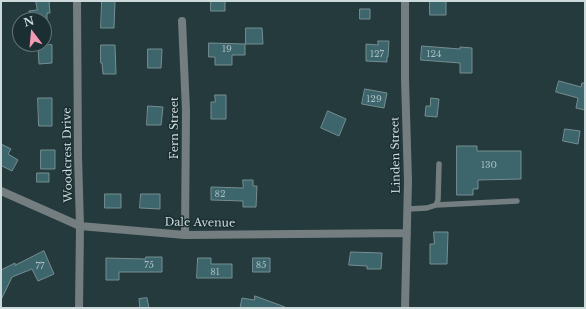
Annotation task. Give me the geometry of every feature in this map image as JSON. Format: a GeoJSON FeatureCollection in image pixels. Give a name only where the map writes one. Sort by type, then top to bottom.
{"type":"FeatureCollection","features":[{"type":"Feature","properties":{"kind":"street","name":"Woodcrest Drive"},"geometry":{"type":"LineString","coordinates":[[77,1],[80,226],[79,308]]}},
{"type":"Feature","properties":{"kind":"street","name":"Linden Street"},"geometry":{"type":"LineString","coordinates":[[405,1],[405,79],[408,181],[405,308]]}},
{"type":"Feature","properties":{"kind":"street","name":"Fern Street"},"geometry":{"type":"LineString","coordinates":[[182,21],[186,110],[186,235]]}},
{"type":"Feature","properties":{"kind":"street","name":"Dale Avenue"},"geometry":{"type":"LineString","coordinates":[[1,191],[80,226],[186,235],[407,233]]}},
{"type":"Feature","properties":{"kind":"lane"},"geometry":{"type":"LineString","coordinates":[[436,205],[438,200],[439,164]]}},
{"type":"Feature","properties":{"kind":"lane"},"geometry":{"type":"LineString","coordinates":[[408,209],[427,208],[436,205],[517,201]]}},
{"type":"Feature","properties":{"kind":"building"},"geometry":{"type":"Polygon","coordinates":[[[36,1],[49,1],[50,12],[29,12],[37,10],[36,1]]]}},
{"type":"Feature","properties":{"kind":"building"},"geometry":{"type":"Polygon","coordinates":[[[102,1],[115,1],[114,28],[101,28],[102,1]]]}},
{"type":"Feature","properties":{"kind":"building"},"geometry":{"type":"Polygon","coordinates":[[[211,1],[225,1],[225,11],[211,11],[211,1]]]}},
{"type":"Feature","properties":{"kind":"building"},"geometry":{"type":"Polygon","coordinates":[[[430,1],[446,1],[446,15],[430,15],[430,1]]]}},
{"type":"Feature","properties":{"kind":"building"},"geometry":{"type":"Polygon","coordinates":[[[360,9],[370,9],[370,19],[360,19],[360,9]]]}},
{"type":"Feature","properties":{"kind":"building"},"geometry":{"type":"Polygon","coordinates":[[[246,28],[262,28],[263,44],[246,44],[246,28]]]}},
{"type":"Feature","properties":{"kind":"building"},"geometry":{"type":"Polygon","coordinates":[[[378,41],[389,41],[387,62],[366,61],[366,44],[378,45],[378,41]]]}},
{"type":"Feature","properties":{"kind":"building"},"geometry":{"type":"Polygon","coordinates":[[[209,43],[245,44],[245,55],[232,55],[232,65],[215,65],[215,57],[209,57],[209,43]]]}},
{"type":"Feature","properties":{"kind":"building"},"geometry":{"type":"Polygon","coordinates":[[[101,45],[115,45],[116,74],[103,74],[101,63],[101,45]]]}},
{"type":"Feature","properties":{"kind":"building"},"geometry":{"type":"Polygon","coordinates":[[[422,46],[460,49],[460,47],[472,48],[472,73],[460,73],[460,63],[421,60],[422,46]]]}},
{"type":"Feature","properties":{"kind":"building"},"geometry":{"type":"Polygon","coordinates":[[[148,49],[162,49],[161,68],[148,68],[148,49]]]}},
{"type":"Feature","properties":{"kind":"building"},"geometry":{"type":"Polygon","coordinates":[[[38,52],[52,52],[52,63],[39,64],[38,52]]]}},
{"type":"Feature","properties":{"kind":"building"},"geometry":{"type":"Polygon","coordinates":[[[559,81],[581,87],[582,83],[585,83],[585,110],[576,108],[578,98],[556,92],[559,81]]]}},
{"type":"Feature","properties":{"kind":"building"},"geometry":{"type":"Polygon","coordinates":[[[365,89],[387,93],[384,108],[362,104],[365,89]]]}},
{"type":"Feature","properties":{"kind":"building"},"geometry":{"type":"Polygon","coordinates":[[[215,95],[226,95],[226,119],[211,119],[211,102],[215,102],[215,95]]]}},
{"type":"Feature","properties":{"kind":"building"},"geometry":{"type":"Polygon","coordinates":[[[38,98],[52,98],[52,126],[39,126],[38,98]]]}},
{"type":"Feature","properties":{"kind":"building"},"geometry":{"type":"Polygon","coordinates":[[[431,98],[439,99],[437,117],[425,116],[426,106],[430,106],[431,98]]]}},
{"type":"Feature","properties":{"kind":"building"},"geometry":{"type":"Polygon","coordinates":[[[148,106],[163,107],[161,125],[147,125],[148,106]]]}},
{"type":"Feature","properties":{"kind":"building"},"geometry":{"type":"Polygon","coordinates":[[[328,111],[346,119],[339,136],[321,128],[328,111]]]}},
{"type":"Feature","properties":{"kind":"building"},"geometry":{"type":"Polygon","coordinates":[[[565,129],[580,131],[578,144],[563,141],[565,129]]]}},
{"type":"Feature","properties":{"kind":"building"},"geometry":{"type":"Polygon","coordinates":[[[1,144],[11,149],[8,154],[18,160],[12,171],[2,166],[1,167],[1,144]]]}},
{"type":"Feature","properties":{"kind":"building"},"geometry":{"type":"Polygon","coordinates":[[[457,146],[477,146],[477,151],[521,151],[521,179],[478,180],[478,189],[473,189],[473,195],[457,195],[457,146]]]}},
{"type":"Feature","properties":{"kind":"building"},"geometry":{"type":"Polygon","coordinates":[[[41,150],[55,150],[55,169],[41,169],[41,150]]]}},
{"type":"Feature","properties":{"kind":"building"},"geometry":{"type":"Polygon","coordinates":[[[37,173],[49,173],[49,182],[37,182],[37,173]]]}},
{"type":"Feature","properties":{"kind":"building"},"geometry":{"type":"Polygon","coordinates":[[[243,180],[253,180],[253,186],[257,186],[256,207],[243,207],[243,201],[211,200],[211,187],[243,188],[243,180]]]}},
{"type":"Feature","properties":{"kind":"building"},"geometry":{"type":"Polygon","coordinates":[[[105,194],[121,194],[121,208],[105,208],[105,194]]]}},
{"type":"Feature","properties":{"kind":"building"},"geometry":{"type":"Polygon","coordinates":[[[141,194],[160,194],[160,209],[140,208],[141,194]]]}},
{"type":"Feature","properties":{"kind":"building"},"geometry":{"type":"Polygon","coordinates":[[[434,232],[448,232],[447,264],[430,264],[430,244],[434,244],[434,232]]]}},
{"type":"Feature","properties":{"kind":"building"},"geometry":{"type":"Polygon","coordinates":[[[44,251],[54,274],[38,281],[32,269],[12,277],[1,300],[1,270],[44,251]]]}},
{"type":"Feature","properties":{"kind":"building"},"geometry":{"type":"Polygon","coordinates":[[[351,252],[382,253],[381,269],[367,269],[367,266],[349,265],[351,252]]]}},
{"type":"Feature","properties":{"kind":"building"},"geometry":{"type":"Polygon","coordinates":[[[146,257],[162,257],[162,272],[119,272],[119,280],[106,280],[106,258],[145,259],[146,257]]]}},
{"type":"Feature","properties":{"kind":"building"},"geometry":{"type":"Polygon","coordinates":[[[198,258],[211,258],[211,264],[232,264],[232,278],[197,278],[198,258]]]}},
{"type":"Feature","properties":{"kind":"building"},"geometry":{"type":"Polygon","coordinates":[[[253,258],[270,258],[270,272],[253,272],[253,258]]]}},
{"type":"Feature","properties":{"kind":"building"},"geometry":{"type":"Polygon","coordinates":[[[255,296],[285,308],[240,308],[242,298],[254,300],[255,296]]]}},
{"type":"Feature","properties":{"kind":"building"},"geometry":{"type":"Polygon","coordinates":[[[147,298],[149,308],[140,308],[139,299],[147,298]]]}}]}
